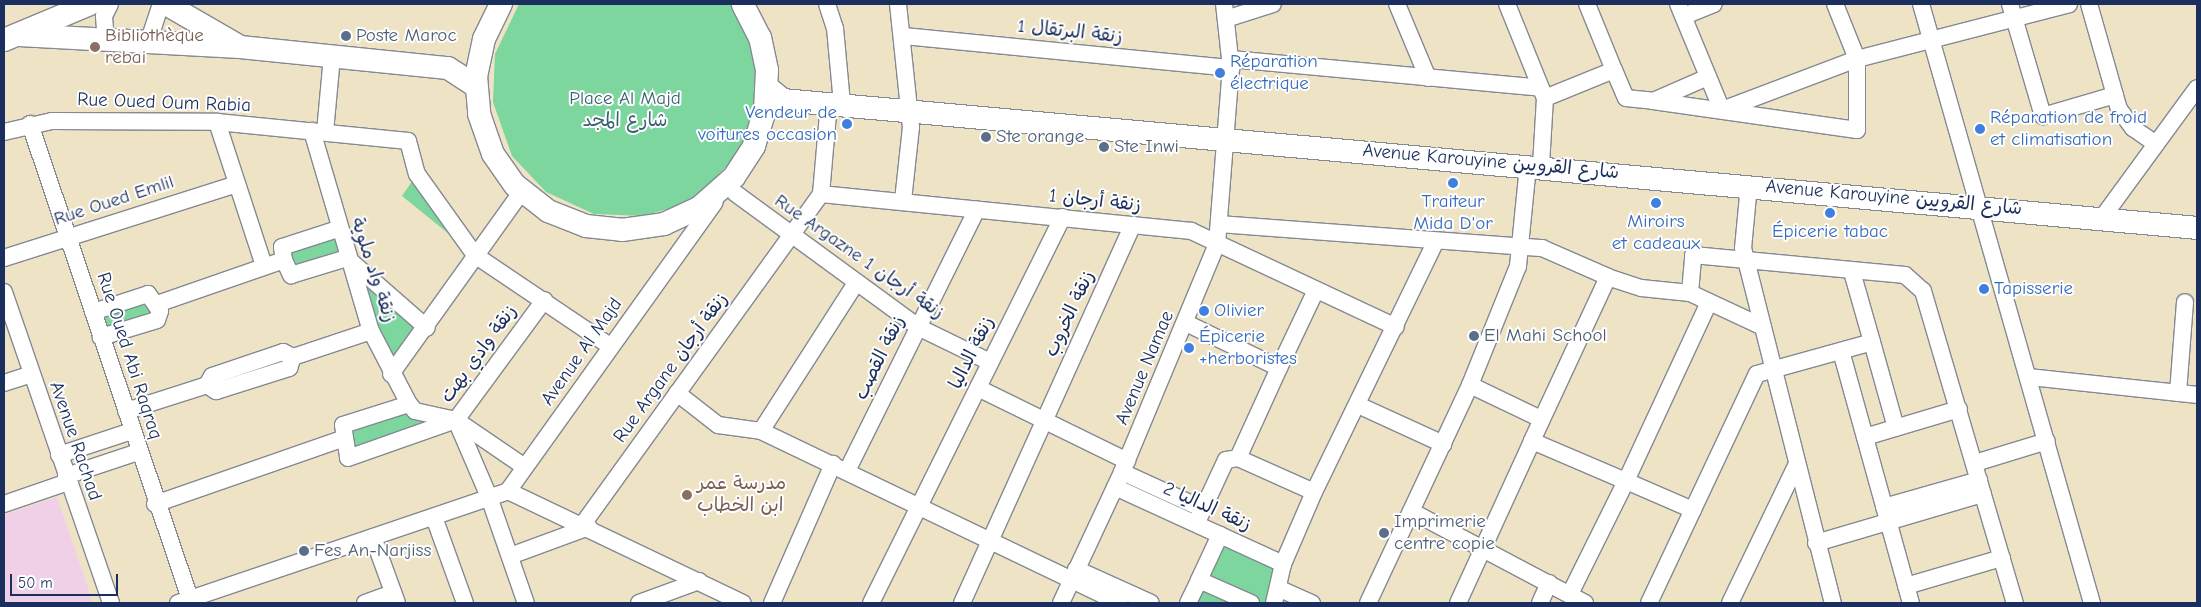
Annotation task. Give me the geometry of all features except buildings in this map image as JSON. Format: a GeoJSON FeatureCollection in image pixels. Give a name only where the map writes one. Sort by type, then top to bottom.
{"type":"FeatureCollection","features":[{"type":"Feature","properties":{"kind":"street"},"geometry":{"type":"LineString","coordinates":[[12,38],[90,4]]}},
{"type":"Feature","properties":{"kind":"street"},"geometry":{"type":"LineString","coordinates":[[106,40],[104,16],[110,4]]}},
{"type":"Feature","properties":{"kind":"street"},"geometry":{"type":"LineString","coordinates":[[148,42],[161,4]]}},
{"type":"Feature","properties":{"kind":"street"},"geometry":{"type":"LineString","coordinates":[[166,4],[240,47]]}},
{"type":"Feature","properties":{"kind":"street"},"geometry":{"type":"LineString","coordinates":[[502,4],[479,57],[476,86],[489,145],[522,191],[574,222],[622,230],[678,219],[730,190],[754,146],[772,99],[762,46],[743,4]]}},
{"type":"Feature","properties":{"kind":"street"},"geometry":{"type":"LineString","coordinates":[[793,237],[821,194],[836,104],[835,28],[827,4]]}},
{"type":"Feature","properties":{"kind":"street"},"geometry":{"type":"LineString","coordinates":[[898,4],[904,36],[910,109],[903,201]]}},
{"type":"Feature","properties":{"kind":"street"},"geometry":{"type":"LineString","coordinates":[[1225,11],[1273,4]]}},
{"type":"Feature","properties":{"kind":"street"},"geometry":{"type":"LineString","coordinates":[[1398,4],[1428,78]]}},
{"type":"Feature","properties":{"kind":"street"},"geometry":{"type":"LineString","coordinates":[[1368,603],[1470,385],[1522,247],[1535,166],[1543,93],[1507,4]]}},
{"type":"Feature","properties":{"kind":"street"},"geometry":{"type":"LineString","coordinates":[[1587,4],[1626,98],[1857,130],[1857,59],[1835,4]]}},
{"type":"Feature","properties":{"kind":"street"},"geometry":{"type":"LineString","coordinates":[[1714,4],[1681,10],[1722,110]]}},
{"type":"Feature","properties":{"kind":"street"},"geometry":{"type":"LineString","coordinates":[[1922,4],[1930,40],[1980,205],[2092,603]]}},
{"type":"Feature","properties":{"kind":"street"},"geometry":{"type":"LineString","coordinates":[[1722,110],[1857,59],[1930,40],[2012,11],[2069,4]]}},
{"type":"Feature","properties":{"kind":"street"},"geometry":{"type":"LineString","coordinates":[[2089,4],[2115,95],[2124,118],[2156,144]]}},
{"type":"Feature","properties":{"kind":"street","name":"Avenue Namae"},"geometry":{"type":"LineString","coordinates":[[1061,603],[1115,488],[1186,323],[1217,244],[1228,138],[1231,64],[1225,11]]}},
{"type":"Feature","properties":{"kind":"street"},"geometry":{"type":"LineString","coordinates":[[2012,11],[2043,116],[2115,95]]}},
{"type":"Feature","properties":{"kind":"street","name":"زنقة البرتقال 1"},"geometry":{"type":"LineString","coordinates":[[904,36],[1231,64],[1428,78],[1543,93]]}},
{"type":"Feature","properties":{"kind":"street"},"geometry":{"type":"LineString","coordinates":[[12,38],[106,40],[240,47],[448,68],[479,57]]}},
{"type":"Feature","properties":{"kind":"street"},"geometry":{"type":"LineString","coordinates":[[318,132],[332,56]]}},
{"type":"Feature","properties":{"kind":"street"},"geometry":{"type":"LineString","coordinates":[[448,68],[476,86]]}},
{"type":"Feature","properties":{"kind":"street"},"geometry":{"type":"LineString","coordinates":[[1543,93],[1614,70]]}},
{"type":"Feature","properties":{"kind":"street"},"geometry":{"type":"LineString","coordinates":[[1653,101],[1708,77]]}},
{"type":"Feature","properties":{"kind":"street"},"geometry":{"type":"LineString","coordinates":[[2102,218],[2197,88]]}},
{"type":"Feature","properties":{"kind":"street","name":"Avenue Karouyine شارع القرويين"},"geometry":{"type":"LineString","coordinates":[[772,99],[910,109],[1980,205],[2197,228]]}},
{"type":"Feature","properties":{"kind":"street","name":"Rue Oued Oum Rabia"},"geometry":{"type":"LineString","coordinates":[[4,132],[30,124],[79,120],[217,122],[408,141],[417,174],[475,256],[544,300],[610,346]]}},
{"type":"Feature","properties":{"kind":"street"},"geometry":{"type":"LineString","coordinates":[[217,122],[264,266]]}},
{"type":"Feature","properties":{"kind":"street","name":"Rue Oued Abi Raqraq"},"geometry":{"type":"LineString","coordinates":[[30,124],[126,411],[184,601]]}},
{"type":"Feature","properties":{"kind":"street","name":"زنقة واد ملوية"},"geometry":{"type":"LineString","coordinates":[[318,132],[338,229],[371,331],[391,374],[413,408]]}},
{"type":"Feature","properties":{"kind":"street","name":"Rue Oued Emlil"},"geometry":{"type":"LineString","coordinates":[[4,258],[237,184]]}},
{"type":"Feature","properties":{"kind":"street"},"geometry":{"type":"LineString","coordinates":[[1749,185],[1743,248],[1775,369],[1796,466],[1816,544],[1834,603]]}},
{"type":"Feature","properties":{"kind":"street","name":"Avenue Al Majd"},"geometry":{"type":"LineString","coordinates":[[508,491],[689,236],[730,190]]}},
{"type":"Feature","properties":{"kind":"street","name":"Rue Argazne 1 زنقة أرجان"},"geometry":{"type":"LineString","coordinates":[[730,190],[918,327],[990,362]]}},
{"type":"Feature","properties":{"kind":"street"},"geometry":{"type":"LineString","coordinates":[[391,374],[427,328],[475,256],[522,191]]}},
{"type":"Feature","properties":{"kind":"street","name":"زنقة أرجان 1"},"geometry":{"type":"LineString","coordinates":[[821,194],[977,208],[1190,231],[1396,327]]}},
{"type":"Feature","properties":{"kind":"street","name":"زنقة القصب"},"geometry":{"type":"LineString","coordinates":[[772,603],[840,468],[918,327],[977,208]]}},
{"type":"Feature","properties":{"kind":"street","name":"زنقة الداليا"},"geometry":{"type":"LineString","coordinates":[[871,603],[916,506],[978,388],[1063,217]]}},
{"type":"Feature","properties":{"kind":"street"},"geometry":{"type":"LineString","coordinates":[[1220,224],[1542,248],[1608,277],[1641,288],[1690,293],[1764,326]]}},
{"type":"Feature","properties":{"kind":"street","name":"زنقة الخروب"},"geometry":{"type":"LineString","coordinates":[[962,603],[1133,225]]}},
{"type":"Feature","properties":{"kind":"street"},"geometry":{"type":"LineString","coordinates":[[338,229],[282,247],[284,260],[291,275],[347,258],[427,328]]}},
{"type":"Feature","properties":{"kind":"street","name":"Rue Argane زنقة أرجان"},"geometry":{"type":"LineString","coordinates":[[586,526],[677,393],[793,237]]}},
{"type":"Feature","properties":{"kind":"street"},"geometry":{"type":"LineString","coordinates":[[1312,603],[1277,596],[1283,564],[1314,492],[1396,327],[1436,241]]}},
{"type":"Feature","properties":{"kind":"street"},"geometry":{"type":"LineString","coordinates":[[1690,293],[1693,255],[1852,272],[1905,275],[1923,292],[2015,603]]}},
{"type":"Feature","properties":{"kind":"street"},"geometry":{"type":"LineString","coordinates":[[157,304],[284,260]]}},
{"type":"Feature","properties":{"kind":"street"},"geometry":{"type":"LineString","coordinates":[[1852,272],[1896,428]]}},
{"type":"Feature","properties":{"kind":"street"},"geometry":{"type":"LineString","coordinates":[[1458,603],[1541,419],[1608,277]]}},
{"type":"Feature","properties":{"kind":"street"},"geometry":{"type":"LineString","coordinates":[[761,431],[856,283]]}},
{"type":"Feature","properties":{"kind":"street"},"geometry":{"type":"LineString","coordinates":[[1238,458],[1316,290]]}},
{"type":"Feature","properties":{"kind":"street","name":"Avenue Rachad"},"geometry":{"type":"LineString","coordinates":[[4,292],[7,312],[31,374],[111,603]]}},
{"type":"Feature","properties":{"kind":"street"},"geometry":{"type":"LineString","coordinates":[[93,312],[148,294],[157,304],[157,320],[102,337]]}},
{"type":"Feature","properties":{"kind":"street","name":"زنقة وادي بهت"},"geometry":{"type":"LineString","coordinates":[[344,438],[350,458],[456,420],[544,300]]}},
{"type":"Feature","properties":{"kind":"street"},"geometry":{"type":"LineString","coordinates":[[1570,594],[1626,481],[1709,302]]}},
{"type":"Feature","properties":{"kind":"street"},"geometry":{"type":"LineString","coordinates":[[2178,393],[2185,302]]}},
{"type":"Feature","properties":{"kind":"street"},"geometry":{"type":"LineString","coordinates":[[1186,323],[1279,368]]}},
{"type":"Feature","properties":{"kind":"street"},"geometry":{"type":"LineString","coordinates":[[126,411],[207,385],[216,391],[289,368],[293,357],[371,331]]}},
{"type":"Feature","properties":{"kind":"street"},"geometry":{"type":"LineString","coordinates":[[1649,603],[1758,374],[1872,342]]}},
{"type":"Feature","properties":{"kind":"street"},"geometry":{"type":"LineString","coordinates":[[1841,351],[1911,603]]}},
{"type":"Feature","properties":{"kind":"street"},"geometry":{"type":"LineString","coordinates":[[4,383],[31,374]]}},
{"type":"Feature","properties":{"kind":"street"},"geometry":{"type":"LineString","coordinates":[[2029,377],[2197,395]]}},
{"type":"Feature","properties":{"kind":"street"},"geometry":{"type":"LineString","coordinates":[[1470,385],[1541,419]]}},
{"type":"Feature","properties":{"kind":"street","name":"زنقة الداليا 2"},"geometry":{"type":"LineString","coordinates":[[978,388],[1044,420],[1124,467],[1200,517],[1220,535],[1283,564]]}},
{"type":"Feature","properties":{"kind":"street"},"geometry":{"type":"LineString","coordinates":[[677,393],[718,425],[761,431],[840,468],[989,544],[1151,603]]}},
{"type":"Feature","properties":{"kind":"street"},"geometry":{"type":"LineString","coordinates":[[1358,405],[1443,444]]}},
{"type":"Feature","properties":{"kind":"street"},"geometry":{"type":"LineString","coordinates":[[155,504],[344,438],[342,425],[413,408],[456,420],[524,467]]}},
{"type":"Feature","properties":{"kind":"street"},"geometry":{"type":"LineString","coordinates":[[1865,437],[1959,409]]}},
{"type":"Feature","properties":{"kind":"street"},"geometry":{"type":"LineString","coordinates":[[456,420],[489,497],[526,603]]}},
{"type":"Feature","properties":{"kind":"street"},"geometry":{"type":"LineString","coordinates":[[59,455],[132,431]]}},
{"type":"Feature","properties":{"kind":"street"},"geometry":{"type":"LineString","coordinates":[[1532,441],[1693,510]]}},
{"type":"Feature","properties":{"kind":"street"},"geometry":{"type":"LineString","coordinates":[[1975,463],[2047,441]]}},
{"type":"Feature","properties":{"kind":"street"},"geometry":{"type":"LineString","coordinates":[[4,504],[138,452]]}},
{"type":"Feature","properties":{"kind":"street"},"geometry":{"type":"LineString","coordinates":[[1200,517],[1226,460],[1238,458],[1314,492]]}},
{"type":"Feature","properties":{"kind":"street"},"geometry":{"type":"LineString","coordinates":[[1730,603],[1796,466]]}},
{"type":"Feature","properties":{"kind":"street"},"geometry":{"type":"LineString","coordinates":[[1816,544],[1886,514],[1981,487]]}},
{"type":"Feature","properties":{"kind":"street","name":"زنقة الداليا 2"},"geometry":{"type":"LineString","coordinates":[[1115,488],[1200,517]]}},
{"type":"Feature","properties":{"kind":"street"},"geometry":{"type":"LineString","coordinates":[[184,601],[508,491],[586,526],[743,603]]}},
{"type":"Feature","properties":{"kind":"street"},"geometry":{"type":"LineString","coordinates":[[1411,511],[1483,547],[1585,603]]}},
{"type":"Feature","properties":{"kind":"street"},"geometry":{"type":"LineString","coordinates":[[434,517],[465,603]]}},
{"type":"Feature","properties":{"kind":"street"},"geometry":{"type":"LineString","coordinates":[[510,556],[586,526]]}},
{"type":"Feature","properties":{"kind":"street"},"geometry":{"type":"LineString","coordinates":[[1188,603],[1220,535]]}},
{"type":"Feature","properties":{"kind":"street"},"geometry":{"type":"LineString","coordinates":[[365,603],[395,598],[373,537]]}},
{"type":"Feature","properties":{"kind":"street"},"geometry":{"type":"LineString","coordinates":[[1906,586],[2002,558]]}},
{"type":"Feature","properties":{"kind":"street"},"geometry":{"type":"LineString","coordinates":[[1074,575],[1120,603]]}},
{"type":"Feature","properties":{"kind":"street"},"geometry":{"type":"LineString","coordinates":[[1199,580],[1251,603]]}},
{"type":"Feature","properties":{"kind":"street"},"geometry":{"type":"LineString","coordinates":[[639,603],[699,581]]}},
{"type":"Feature","properties":{"kind":"street"},"geometry":{"type":"LineString","coordinates":[[1540,603],[1549,583]]}},
{"type":"Feature","properties":{"kind":"shaded area"},"geometry":{"type":"Polygon","coordinates":[[[57,497],[93,603],[4,603],[4,515],[57,497]]]}},
{"type":"Feature","properties":{"kind":"green space","name":"Place Al Majd شارع المجد"},"geometry":{"type":"Polygon","coordinates":[[[519,4],[731,4],[755,54],[758,88],[750,128],[739,153],[701,193],[677,206],[644,216],[594,214],[546,192],[512,156],[493,102],[495,54],[519,4]]]}},
{"type":"Feature","properties":{"kind":"green space"},"geometry":{"type":"Polygon","coordinates":[[[417,174],[475,255],[402,196],[417,174]]]}},
{"type":"Feature","properties":{"kind":"green space"},"geometry":{"type":"Polygon","coordinates":[[[338,229],[347,258],[287,271],[280,250],[338,229]]]}},
{"type":"Feature","properties":{"kind":"green space"},"geometry":{"type":"Polygon","coordinates":[[[347,258],[421,329],[391,374],[347,258]]]}},
{"type":"Feature","properties":{"kind":"green space"},"geometry":{"type":"Polygon","coordinates":[[[148,294],[160,315],[101,337],[93,312],[148,294]]]}},
{"type":"Feature","properties":{"kind":"green space"},"geometry":{"type":"Polygon","coordinates":[[[411,408],[456,420],[348,457],[344,426],[411,408]]]}},
{"type":"Feature","properties":{"kind":"green space"},"geometry":{"type":"Polygon","coordinates":[[[1220,535],[1283,564],[1274,603],[1188,603],[1220,535]]]}},
{"type":"Feature","properties":{"kind":"place","name":"Poste Maroc"},"geometry":{"type":"Point","coordinates":[346,36]}},
{"type":"Feature","properties":{"kind":"place","name":"Bibliothèque rebai"},"geometry":{"type":"Point","coordinates":[95,47]}},
{"type":"Feature","properties":{"kind":"place","name":"Réparation électrique"},"geometry":{"type":"Point","coordinates":[1220,73]}},
{"type":"Feature","properties":{"kind":"place","name":"Vendeur de voitures occasion"},"geometry":{"type":"Point","coordinates":[847,124]}},
{"type":"Feature","properties":{"kind":"place","name":"Réparation de froid et climatisation"},"geometry":{"type":"Point","coordinates":[1980,129]}},
{"type":"Feature","properties":{"kind":"place","name":"Ste orange"},"geometry":{"type":"Point","coordinates":[986,137]}},
{"type":"Feature","properties":{"kind":"place","name":"Ste Inwi"},"geometry":{"type":"Point","coordinates":[1104,147]}},
{"type":"Feature","properties":{"kind":"place","name":"Traiteur Mida D'or"},"geometry":{"type":"Point","coordinates":[1453,183]}},
{"type":"Feature","properties":{"kind":"place","name":"Miroirs et cadeaux"},"geometry":{"type":"Point","coordinates":[1656,203]}},
{"type":"Feature","properties":{"kind":"place","name":"Épicerie tabac"},"geometry":{"type":"Point","coordinates":[1830,213]}},
{"type":"Feature","properties":{"kind":"place","name":"Tapisserie"},"geometry":{"type":"Point","coordinates":[1984,289]}},
{"type":"Feature","properties":{"kind":"place","name":"Olivier"},"geometry":{"type":"Point","coordinates":[1204,311]}},
{"type":"Feature","properties":{"kind":"place","name":"El Mahi School"},"geometry":{"type":"Point","coordinates":[1474,336]}},
{"type":"Feature","properties":{"kind":"place","name":"Épicerie +herboristes"},"geometry":{"type":"Point","coordinates":[1189,348]}},
{"type":"Feature","properties":{"kind":"place","name":"مدرسة عمر ابن الخطاب"},"geometry":{"type":"Point","coordinates":[687,495]}},
{"type":"Feature","properties":{"kind":"place","name":"Imprimerie centre copie"},"geometry":{"type":"Point","coordinates":[1384,533]}},
{"type":"Feature","properties":{"kind":"place","name":"Fes An-Narjiss"},"geometry":{"type":"Point","coordinates":[304,551]}}]}
